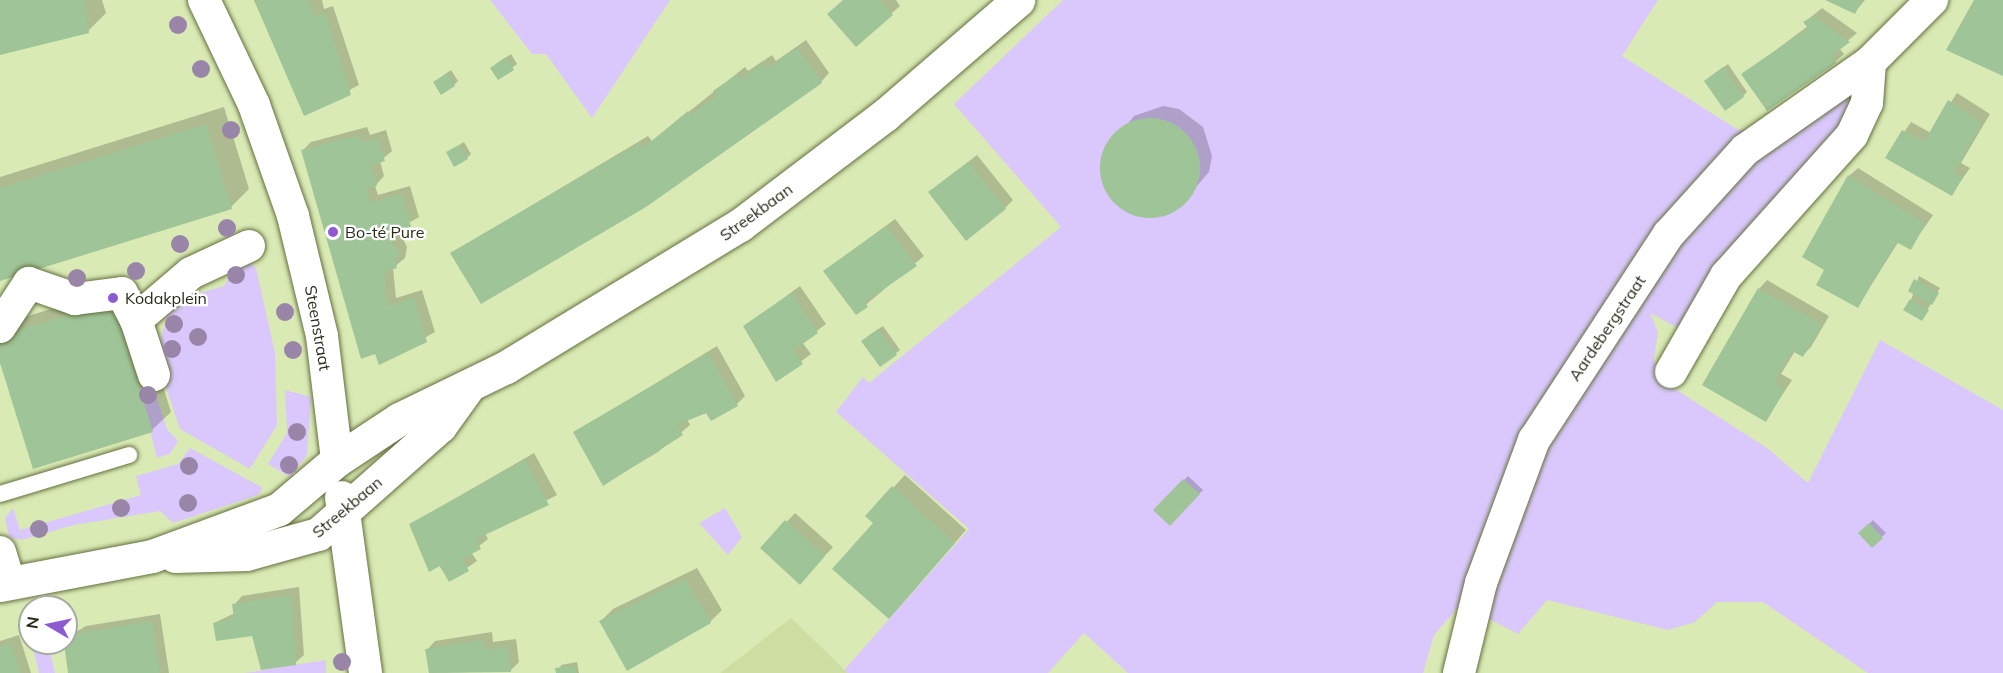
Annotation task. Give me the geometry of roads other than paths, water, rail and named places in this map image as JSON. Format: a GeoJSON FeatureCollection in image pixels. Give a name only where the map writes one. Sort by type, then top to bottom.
{"type":"FeatureCollection","features":[{"type":"Feature","properties":{"kind":"street","name":"Steenstraat"},"geometry":{"type":"LineString","coordinates":[[204,0],[254,105],[293,216],[322,336],[342,513],[365,673]]}},
{"type":"Feature","properties":{"kind":"street","name":"Streekbaan"},"geometry":{"type":"LineString","coordinates":[[152,556],[279,509],[337,460],[399,419],[468,387],[643,288],[740,225],[885,115],[1018,0]]}},
{"type":"Feature","properties":{"kind":"street","name":"Aardebergstraat"},"geometry":{"type":"LineString","coordinates":[[1459,673],[1481,583],[1522,466],[1620,306],[1669,234],[1745,150],[1870,62],[1932,0]]}},
{"type":"Feature","properties":{"kind":"street"},"geometry":{"type":"LineString","coordinates":[[1671,372],[1726,276],[1852,135],[1867,103],[1870,62]]}},
{"type":"Feature","properties":{"kind":"street"},"geometry":{"type":"LineString","coordinates":[[136,320],[191,273],[249,246]]}},
{"type":"Feature","properties":{"kind":"street"},"geometry":{"type":"LineString","coordinates":[[0,327],[29,283],[75,299],[122,292],[136,320],[154,375]]}},
{"type":"Feature","properties":{"kind":"street","name":"Streekbaan"},"geometry":{"type":"LineString","coordinates":[[3,573],[152,556],[221,556],[287,546],[318,534],[440,426],[468,387]]}},
{"type":"Feature","properties":{"kind":"lane"},"geometry":{"type":"LineString","coordinates":[[0,494],[129,455]]}},
{"type":"Feature","properties":{"kind":"place","name":"Bo-té Pure"},"geometry":{"type":"Point","coordinates":[333,232]}},
{"type":"Feature","properties":{"kind":"place","name":"Kodakplein"},"geometry":{"type":"Point","coordinates":[113,298]}}]}
